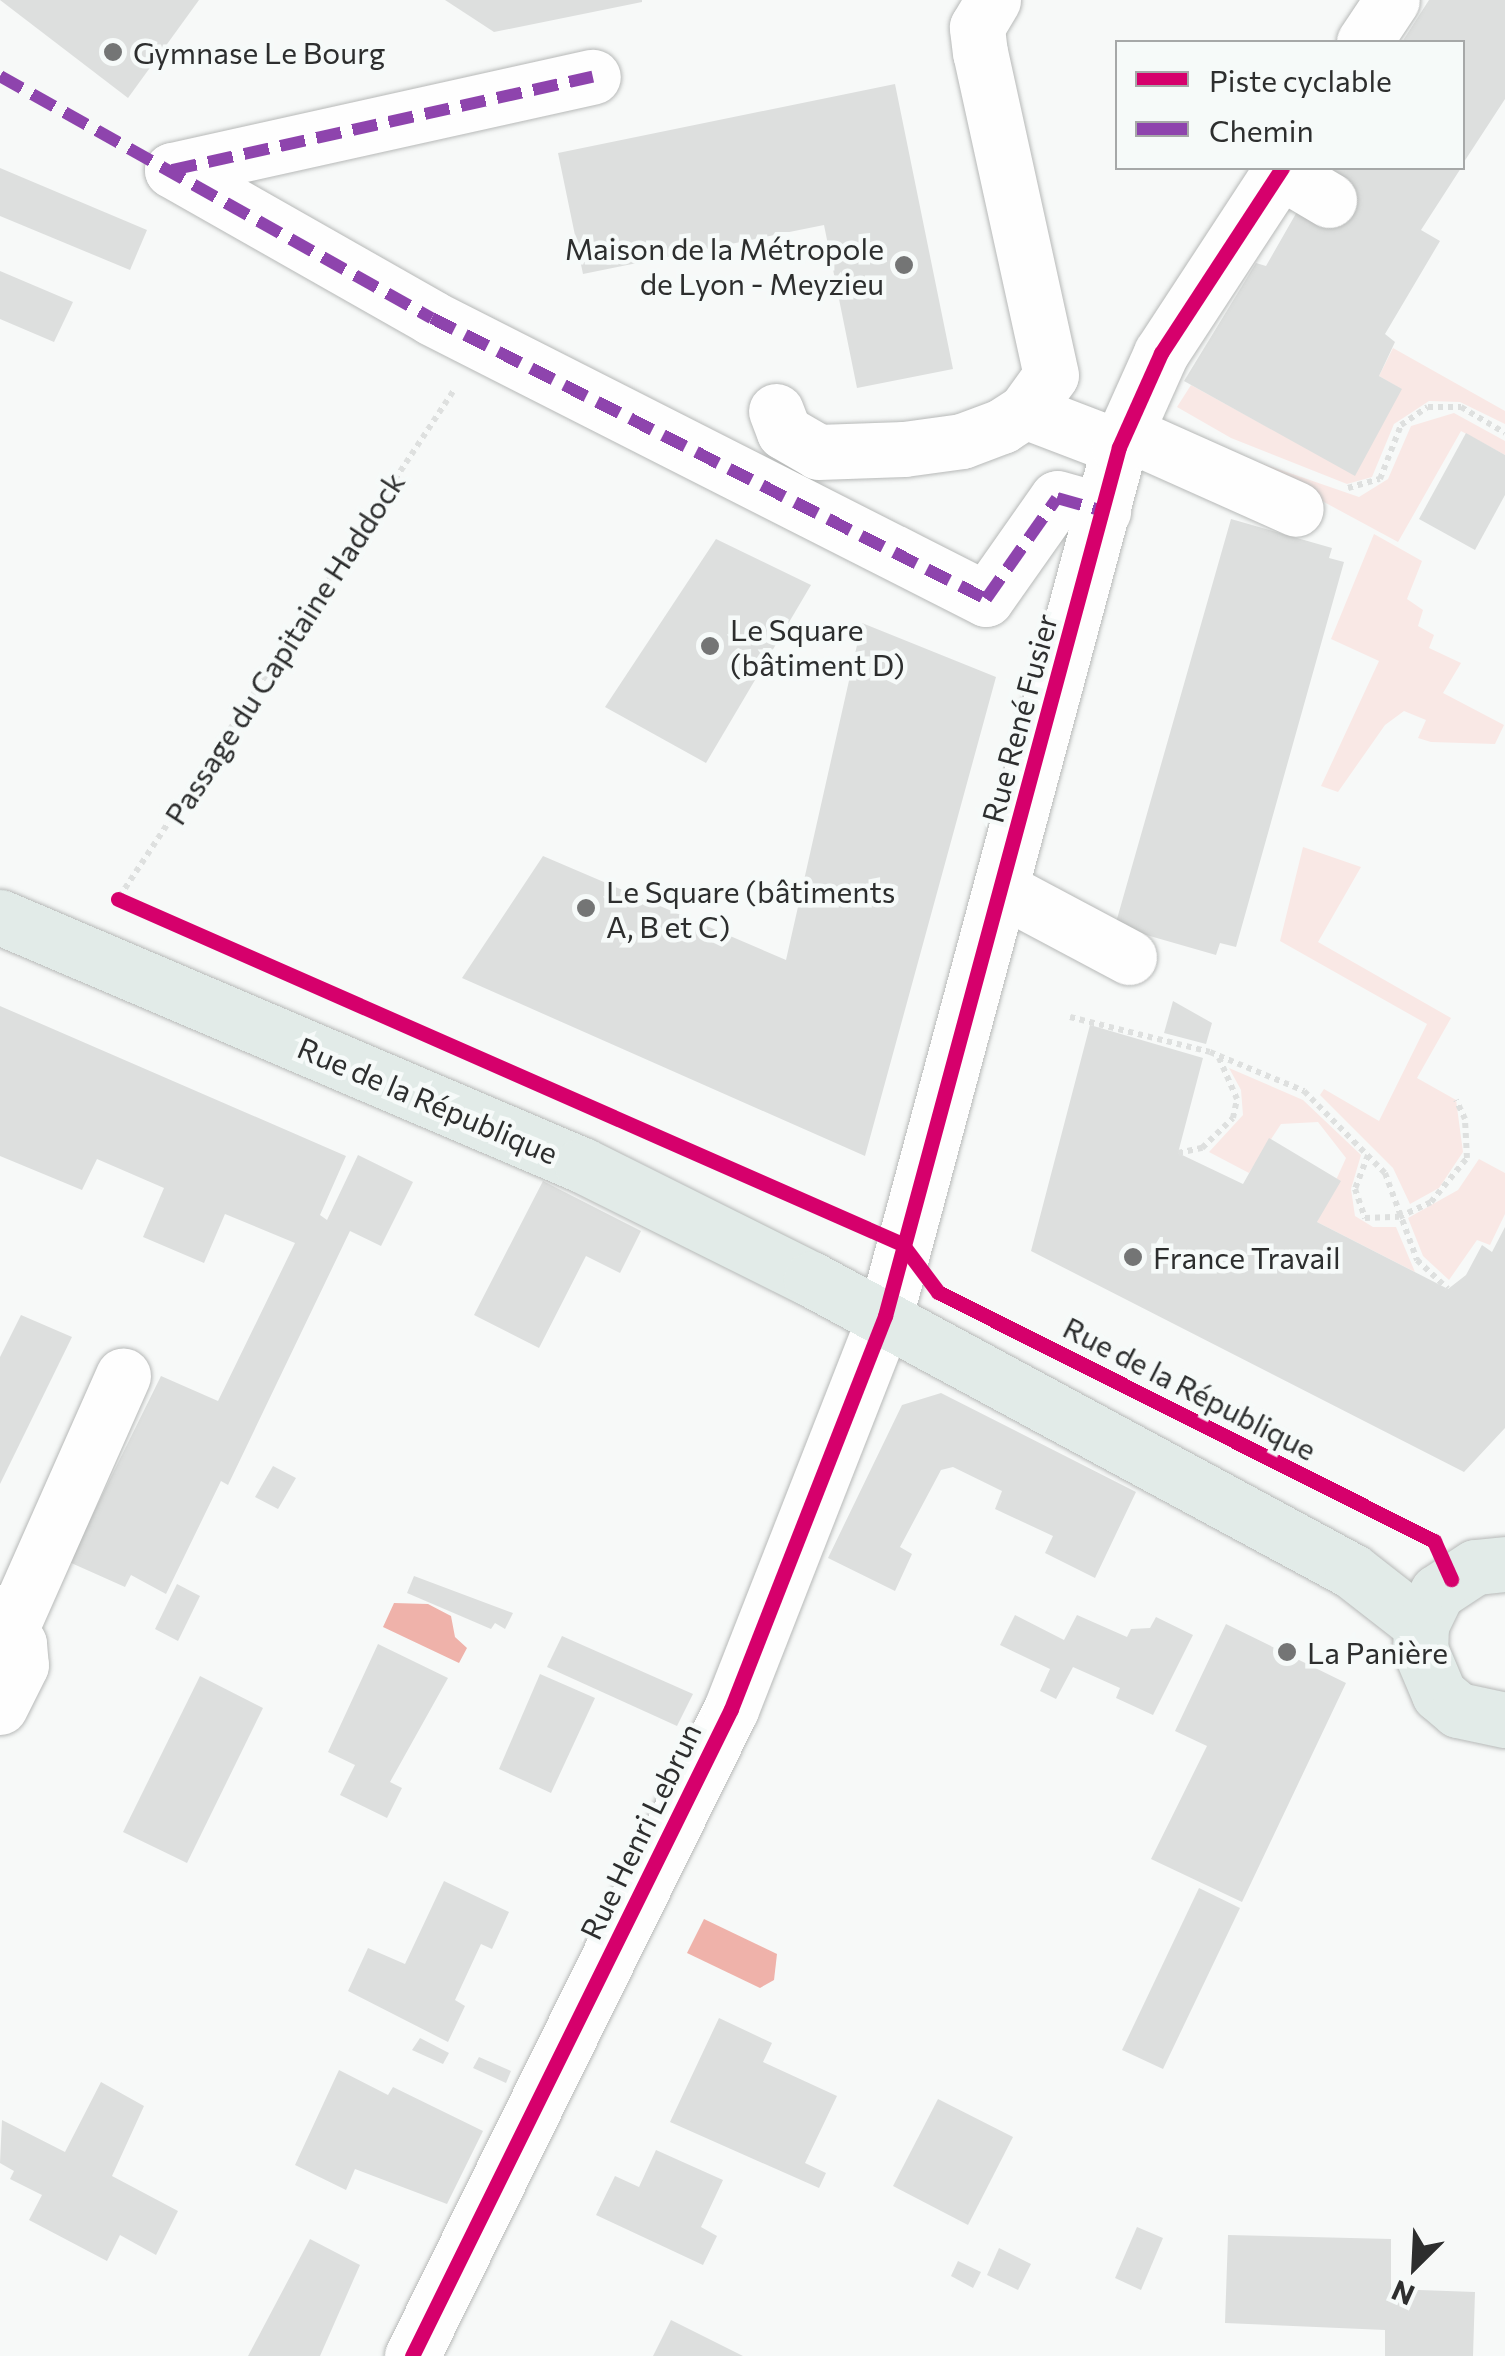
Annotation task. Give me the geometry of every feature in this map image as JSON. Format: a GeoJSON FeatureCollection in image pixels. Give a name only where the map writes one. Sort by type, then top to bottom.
{"type":"FeatureCollection","features":[{"type":"Feature","properties":{"kind":"main road","name":"Rue de la République"},"geometry":{"type":"LineString","coordinates":[[0,917],[582,1166],[885,1316],[1352,1571],[1422,1625]]}},
{"type":"Feature","properties":{"kind":"main road"},"geometry":{"type":"LineString","coordinates":[[1505,1564],[1475,1567],[1451,1579],[1422,1625],[1420,1649],[1439,1694],[1458,1710],[1505,1720]]}},
{"type":"Feature","properties":{"kind":"street"},"geometry":{"type":"LineString","coordinates":[[993,0],[977,27],[1038,393]]}},
{"type":"Feature","properties":{"kind":"street"},"geometry":{"type":"LineString","coordinates":[[593,77],[172,170],[484,344],[986,599],[1056,498],[1103,511]]}},
{"type":"Feature","properties":{"kind":"street"},"geometry":{"type":"LineString","coordinates":[[1281,170],[1329,200]]}},
{"type":"Feature","properties":{"kind":"street","name":"Rue René Fusier"},"geometry":{"type":"LineString","coordinates":[[885,1316],[1126,427],[1281,170]]}},
{"type":"Feature","properties":{"kind":"street"},"geometry":{"type":"LineString","coordinates":[[776,411],[798,445],[842,454],[962,441],[1038,393]]}},
{"type":"Feature","properties":{"kind":"street"},"geometry":{"type":"LineString","coordinates":[[1038,393],[1317,498]]}},
{"type":"Feature","properties":{"kind":"street"},"geometry":{"type":"LineString","coordinates":[[1001,889],[1128,957]]}},
{"type":"Feature","properties":{"kind":"street","name":"Rue Henri Lebrun"},"geometry":{"type":"LineString","coordinates":[[412,2356],[731,1710],[885,1316]]}},
{"type":"Feature","properties":{"kind":"street"},"geometry":{"type":"LineString","coordinates":[[0,1707],[21,1665],[6,1619],[123,1375]]}},
{"type":"Feature","properties":{"kind":"path"},"geometry":{"type":"LineString","coordinates":[[1317,498],[1363,488],[1380,479],[1401,426],[1428,406],[1461,407],[1505,432]]}},
{"type":"Feature","properties":{"kind":"path"},"geometry":{"type":"LineString","coordinates":[[1070,1017],[1219,1057],[1304,1091],[1386,1173],[1417,1260],[1448,1289]]}},
{"type":"Feature","properties":{"kind":"path"},"geometry":{"type":"LineString","coordinates":[[1178,1153],[1202,1148],[1233,1118],[1237,1099],[1219,1057]]}},
{"type":"Feature","properties":{"kind":"path"},"geometry":{"type":"LineString","coordinates":[[1368,1156],[1356,1189],[1358,1207],[1365,1218],[1400,1217],[1446,1190],[1467,1158],[1465,1118],[1456,1100]]}},
{"type":"Feature","properties":{"kind":"shaded area"},"geometry":{"type":"Polygon","coordinates":[[[1393,348],[1505,411],[1505,424],[1460,402],[1429,401],[1394,424],[1372,477],[1347,484],[1231,438],[1177,407],[1191,385],[1355,475],[1401,389],[1379,376],[1393,348]]]}},
{"type":"Feature","properties":{"kind":"shaded area"},"geometry":{"type":"Polygon","coordinates":[[[1454,413],[1505,441],[1505,455],[1461,431],[1398,542],[1237,455],[1359,497],[1388,479],[1411,426],[1454,413]]]}},
{"type":"Feature","properties":{"kind":"shaded area"},"geometry":{"type":"Polygon","coordinates":[[[1374,534],[1422,561],[1407,599],[1423,610],[1418,626],[1434,635],[1429,648],[1461,663],[1443,693],[1504,725],[1495,744],[1431,742],[1418,738],[1426,720],[1404,711],[1385,725],[1338,792],[1321,786],[1379,661],[1331,639],[1374,534]]]}},
{"type":"Feature","properties":{"kind":"shaded area"},"geometry":{"type":"Polygon","coordinates":[[[1303,847],[1361,867],[1318,942],[1451,1018],[1417,1078],[1456,1100],[1463,1152],[1439,1188],[1410,1204],[1393,1168],[1320,1095],[1324,1089],[1379,1121],[1427,1024],[1280,941],[1303,847]]]}},
{"type":"Feature","properties":{"kind":"shaded area"},"geometry":{"type":"Polygon","coordinates":[[[1229,1068],[1303,1100],[1361,1155],[1351,1189],[1355,1216],[1373,1227],[1396,1227],[1415,1272],[1317,1222],[1346,1158],[1318,1122],[1281,1124],[1249,1173],[1209,1152],[1243,1115],[1241,1090],[1229,1068]]]}},
{"type":"Feature","properties":{"kind":"shaded area"},"geometry":{"type":"Polygon","coordinates":[[[1479,1159],[1505,1173],[1505,1214],[1490,1245],[1477,1240],[1449,1280],[1423,1256],[1408,1218],[1458,1190],[1479,1159]]]}},
{"type":"Feature","properties":{"kind":"shaded area"},"geometry":{"type":"Polygon","coordinates":[[[394,1603],[428,1604],[451,1616],[455,1637],[467,1648],[459,1663],[383,1627],[394,1603]]]}},
{"type":"Feature","properties":{"kind":"shaded area"},"geometry":{"type":"Polygon","coordinates":[[[704,1919],[777,1954],[774,1980],[760,1988],[687,1953],[704,1919]]]}},
{"type":"Feature","properties":{"kind":"building","name":"Gymnase Le Bourg"},"geometry":{"type":"Polygon","coordinates":[[[0,0],[199,0],[128,98],[0,0]]]}},
{"type":"Feature","properties":{"kind":"building"},"geometry":{"type":"Polygon","coordinates":[[[445,0],[642,0],[642,2],[494,32],[445,0]]]}},
{"type":"Feature","properties":{"kind":"building"},"geometry":{"type":"Polygon","coordinates":[[[1429,0],[1505,0],[1505,99],[1465,160],[1465,40],[1403,40],[1429,0]]]}},
{"type":"Feature","properties":{"kind":"building"},"geometry":{"type":"Polygon","coordinates":[[[895,84],[953,369],[857,388],[824,225],[583,274],[558,153],[895,84]]]}},
{"type":"Feature","properties":{"kind":"building"},"geometry":{"type":"Polygon","coordinates":[[[0,168],[147,230],[130,270],[0,216],[0,168]]]}},
{"type":"Feature","properties":{"kind":"building"},"geometry":{"type":"Polygon","coordinates":[[[1321,170],[1460,170],[1421,230],[1440,241],[1385,334],[1395,342],[1379,376],[1402,389],[1355,476],[1184,381],[1256,263],[1266,266],[1321,170]]]}},
{"type":"Feature","properties":{"kind":"building"},"geometry":{"type":"Polygon","coordinates":[[[0,271],[73,302],[54,342],[0,319],[0,271]]]}},
{"type":"Feature","properties":{"kind":"building"},"geometry":{"type":"Polygon","coordinates":[[[1466,433],[1505,455],[1505,495],[1475,550],[1419,519],[1466,433]]]}},
{"type":"Feature","properties":{"kind":"building"},"geometry":{"type":"Polygon","coordinates":[[[1231,519],[1332,548],[1329,558],[1344,562],[1236,947],[1220,943],[1216,955],[1115,926],[1231,519]]]}},
{"type":"Feature","properties":{"kind":"building","name":"Le Square (bâtiment D)"},"geometry":{"type":"Polygon","coordinates":[[[716,539],[811,585],[706,763],[605,707],[716,539]]]}},
{"type":"Feature","properties":{"kind":"building","name":"Le Square (bâtiments A, B et C)"},"geometry":{"type":"Polygon","coordinates":[[[862,623],[996,677],[865,1156],[462,978],[543,856],[786,960],[862,623]]]}},
{"type":"Feature","properties":{"kind":"building"},"geometry":{"type":"Polygon","coordinates":[[[1173,1001],[1212,1023],[1206,1044],[1164,1033],[1173,1001]]]}},
{"type":"Feature","properties":{"kind":"building"},"geometry":{"type":"Polygon","coordinates":[[[0,1006],[346,1156],[320,1215],[327,1220],[358,1155],[413,1182],[381,1246],[350,1231],[228,1485],[221,1481],[166,1594],[131,1575],[125,1587],[69,1562],[161,1376],[218,1401],[295,1243],[225,1214],[204,1263],[143,1237],[164,1188],[97,1159],[82,1190],[0,1156],[0,1006]]]}},
{"type":"Feature","properties":{"kind":"building"},"geometry":{"type":"Polygon","coordinates":[[[1090,1025],[1203,1058],[1178,1153],[1243,1184],[1269,1138],[1341,1181],[1317,1222],[1448,1289],[1466,1275],[1482,1245],[1492,1252],[1505,1227],[1505,1428],[1464,1472],[1031,1251],[1090,1025]]]}},
{"type":"Feature","properties":{"kind":"building"},"geometry":{"type":"Polygon","coordinates":[[[543,1181],[641,1231],[620,1273],[586,1256],[539,1348],[474,1315],[543,1181]]]}},
{"type":"Feature","properties":{"kind":"building"},"geometry":{"type":"Polygon","coordinates":[[[21,1315],[72,1337],[0,1484],[0,1357],[21,1315]]]}},
{"type":"Feature","properties":{"kind":"building"},"geometry":{"type":"Polygon","coordinates":[[[941,1393],[1136,1492],[1095,1578],[1045,1553],[1053,1536],[995,1509],[1002,1491],[953,1467],[941,1470],[900,1547],[912,1554],[895,1591],[828,1558],[902,1405],[941,1393]]]}},
{"type":"Feature","properties":{"kind":"building"},"geometry":{"type":"Polygon","coordinates":[[[273,1466],[296,1478],[278,1509],[255,1497],[273,1466]]]}},
{"type":"Feature","properties":{"kind":"building"},"geometry":{"type":"Polygon","coordinates":[[[414,1576],[513,1613],[505,1629],[495,1623],[491,1629],[407,1593],[414,1576]]]}},
{"type":"Feature","properties":{"kind":"building"},"geometry":{"type":"Polygon","coordinates":[[[177,1584],[200,1596],[178,1641],[155,1629],[177,1584]]]}},
{"type":"Feature","properties":{"kind":"building"},"geometry":{"type":"Polygon","coordinates":[[[1015,1615],[1064,1640],[1077,1615],[1127,1637],[1131,1629],[1150,1628],[1156,1617],[1193,1635],[1153,1715],[1116,1698],[1120,1688],[1073,1667],[1056,1699],[1040,1691],[1050,1669],[1000,1645],[1015,1615]]]}},
{"type":"Feature","properties":{"kind":"building"},"geometry":{"type":"Polygon","coordinates":[[[1226,1624],[1346,1683],[1242,1902],[1151,1859],[1207,1746],[1175,1731],[1226,1624]]]}},
{"type":"Feature","properties":{"kind":"building"},"geometry":{"type":"Polygon","coordinates":[[[562,1636],[693,1694],[677,1726],[547,1667],[562,1636]]]}},
{"type":"Feature","properties":{"kind":"building"},"geometry":{"type":"Polygon","coordinates":[[[378,1644],[448,1678],[390,1782],[402,1788],[387,1818],[340,1795],[355,1765],[328,1752],[378,1644]]]}},
{"type":"Feature","properties":{"kind":"building"},"geometry":{"type":"Polygon","coordinates":[[[540,1674],[595,1698],[551,1793],[499,1769],[540,1674]]]}},
{"type":"Feature","properties":{"kind":"building"},"geometry":{"type":"Polygon","coordinates":[[[200,1676],[263,1708],[187,1863],[123,1832],[200,1676]]]}},
{"type":"Feature","properties":{"kind":"building"},"geometry":{"type":"Polygon","coordinates":[[[444,1881],[509,1912],[492,1949],[481,1944],[455,2000],[465,2006],[448,2042],[348,1991],[368,1948],[405,1964],[444,1881]]]}},
{"type":"Feature","properties":{"kind":"building"},"geometry":{"type":"Polygon","coordinates":[[[1199,1888],[1240,1908],[1163,2069],[1122,2050],[1199,1888]]]}},
{"type":"Feature","properties":{"kind":"building"},"geometry":{"type":"Polygon","coordinates":[[[719,2018],[772,2043],[763,2062],[837,2096],[805,2163],[826,2173],[819,2188],[670,2122],[719,2018]]]}},
{"type":"Feature","properties":{"kind":"building"},"geometry":{"type":"Polygon","coordinates":[[[420,2038],[449,2053],[443,2064],[412,2050],[420,2038]]]}},
{"type":"Feature","properties":{"kind":"building"},"geometry":{"type":"Polygon","coordinates":[[[479,2057],[511,2071],[506,2083],[473,2068],[479,2057]]]}},
{"type":"Feature","properties":{"kind":"building"},"geometry":{"type":"Polygon","coordinates":[[[339,2070],[388,2095],[393,2087],[483,2131],[447,2204],[355,2169],[346,2190],[295,2165],[339,2070]]]}},
{"type":"Feature","properties":{"kind":"building"},"geometry":{"type":"Polygon","coordinates":[[[101,2082],[144,2106],[112,2176],[178,2211],[156,2255],[120,2235],[107,2261],[29,2220],[42,2195],[10,2179],[14,2171],[0,2163],[2,2120],[65,2152],[101,2082]]]}},
{"type":"Feature","properties":{"kind":"building"},"geometry":{"type":"Polygon","coordinates":[[[938,2099],[1013,2137],[968,2225],[893,2186],[938,2099]]]}},
{"type":"Feature","properties":{"kind":"building"},"geometry":{"type":"Polygon","coordinates":[[[656,2150],[723,2180],[701,2227],[717,2236],[703,2265],[596,2215],[615,2176],[639,2187],[656,2150]]]}},
{"type":"Feature","properties":{"kind":"building"},"geometry":{"type":"Polygon","coordinates":[[[1137,2227],[1163,2238],[1141,2290],[1115,2278],[1137,2227]]]}},
{"type":"Feature","properties":{"kind":"building"},"geometry":{"type":"Polygon","coordinates":[[[1228,2235],[1391,2239],[1391,2289],[1475,2292],[1473,2356],[1385,2356],[1385,2330],[1225,2323],[1228,2235]]]}},
{"type":"Feature","properties":{"kind":"building"},"geometry":{"type":"Polygon","coordinates":[[[310,2239],[360,2265],[320,2356],[248,2356],[310,2239]]]}},
{"type":"Feature","properties":{"kind":"building"},"geometry":{"type":"Polygon","coordinates":[[[999,2248],[1031,2264],[1018,2290],[987,2275],[999,2248]]]}},
{"type":"Feature","properties":{"kind":"building"},"geometry":{"type":"Polygon","coordinates":[[[958,2261],[981,2272],[973,2288],[951,2276],[958,2261]]]}},
{"type":"Feature","properties":{"kind":"building"},"geometry":{"type":"Polygon","coordinates":[[[671,2320],[743,2356],[653,2356],[671,2320]]]}},
{"type":"Feature","properties":{"kind":"marked path"},"geometry":{"type":"LineString","coordinates":[[0,76],[432,318],[986,599],[1057,498],[1103,511]]}},
{"type":"Feature","properties":{"kind":"marked path"},"geometry":{"type":"LineString","coordinates":[[172,170],[593,77]]}},
{"type":"Feature","properties":{"kind":"cycle path"},"geometry":{"type":"LineString","coordinates":[[412,2356],[731,1709],[885,1316],[1119,447],[1161,353],[1281,170]]}},
{"type":"Feature","properties":{"kind":"cycle path"},"geometry":{"type":"LineString","coordinates":[[118,899],[902,1244],[938,1292],[1434,1541],[1451,1579]]}},
{"type":"Feature","properties":{"kind":"place","name":"Gymnase Le Bourg"},"geometry":{"type":"Point","coordinates":[113,52]}},
{"type":"Feature","properties":{"kind":"place","name":"Maison de la Métropole de Lyon - Meyzieu"},"geometry":{"type":"Point","coordinates":[904,265]}},
{"type":"Feature","properties":{"kind":"place","name":"Le Square (bâtiment D)"},"geometry":{"type":"Point","coordinates":[710,646]}},
{"type":"Feature","properties":{"kind":"place","name":"Le Square (bâtiments A, B et C)"},"geometry":{"type":"Point","coordinates":[586,908]}},
{"type":"Feature","properties":{"kind":"place","name":"France Travail"},"geometry":{"type":"Point","coordinates":[1133,1257]}},
{"type":"Feature","properties":{"kind":"place","name":"La Panière"},"geometry":{"type":"Point","coordinates":[1287,1652]}}]}
